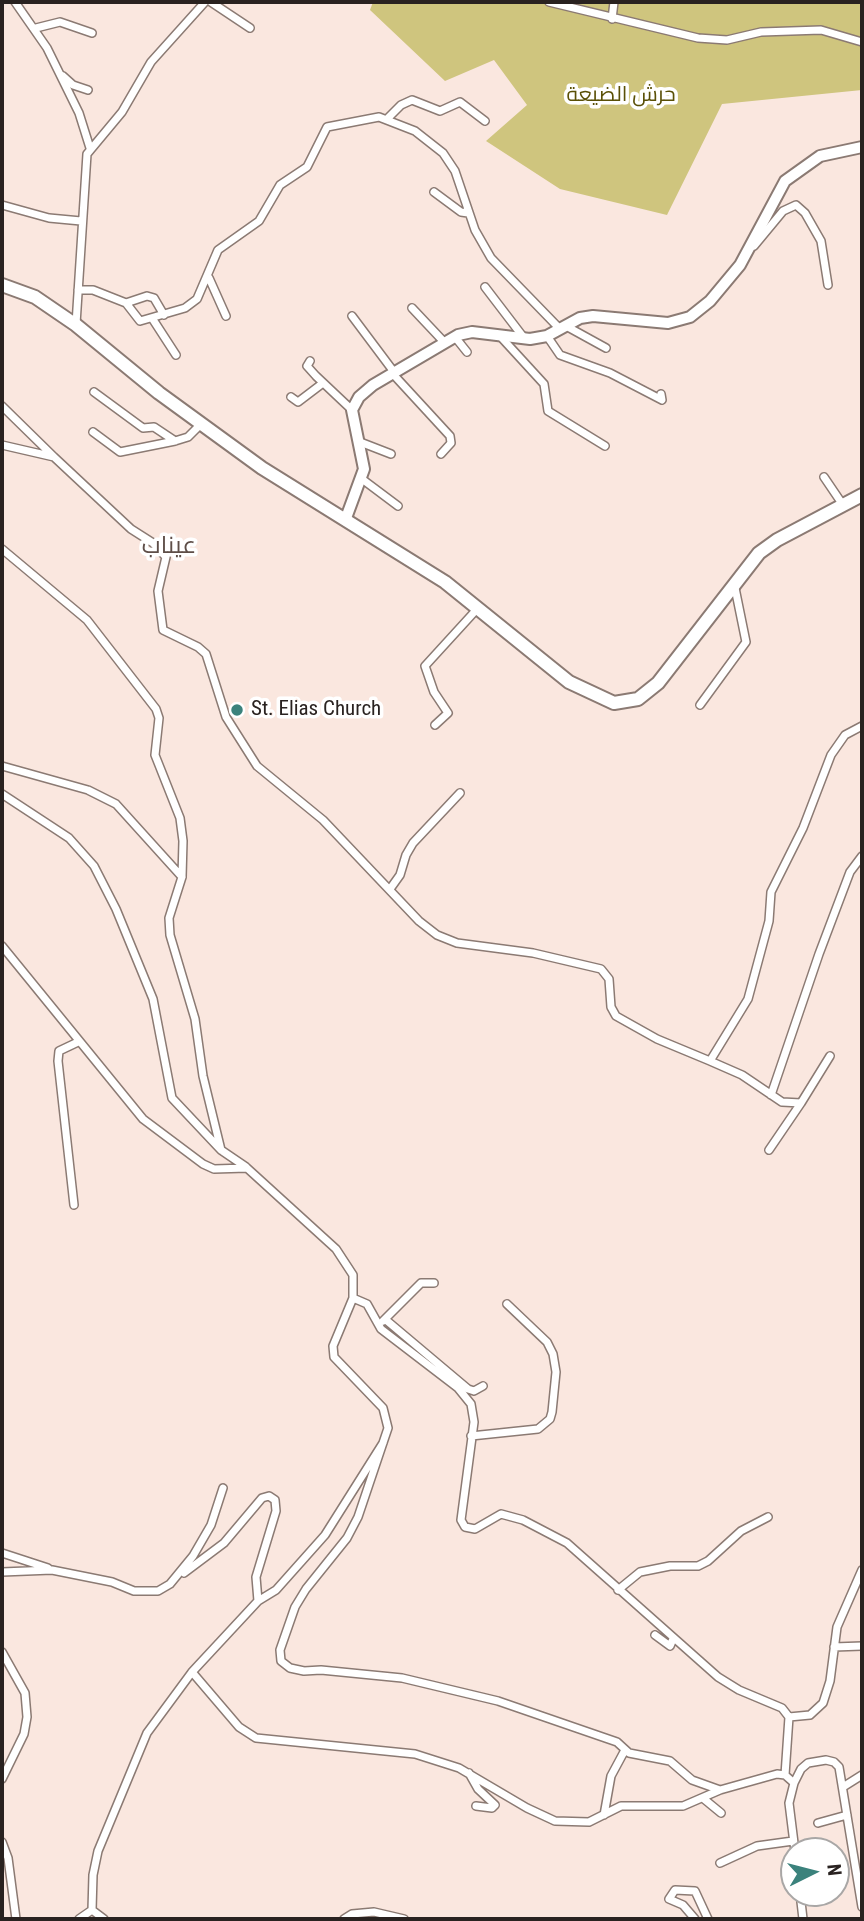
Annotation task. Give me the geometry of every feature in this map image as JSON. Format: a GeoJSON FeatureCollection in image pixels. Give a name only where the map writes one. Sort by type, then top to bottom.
{"type":"FeatureCollection","features":[{"type":"Feature","properties":{"kind":"main road"},"geometry":{"type":"LineString","coordinates":[[2,285],[35,297],[76,325],[201,424],[262,468],[436,576],[569,682],[614,703],[628,703],[647,694],[659,683],[759,553],[776,540],[862,495]]}},
{"type":"Feature","properties":{"kind":"street"},"geometry":{"type":"LineString","coordinates":[[15,2],[36,28],[60,74],[82,121],[90,148]]}},
{"type":"Feature","properties":{"kind":"street"},"geometry":{"type":"LineString","coordinates":[[76,325],[84,164],[90,148],[122,112],[151,62],[205,2]]}},
{"type":"Feature","properties":{"kind":"street"},"geometry":{"type":"LineString","coordinates":[[211,2],[250,28]]}},
{"type":"Feature","properties":{"kind":"street"},"geometry":{"type":"LineString","coordinates":[[549,2],[612,19],[714,40],[761,32],[821,30],[862,42]]}},
{"type":"Feature","properties":{"kind":"street"},"geometry":{"type":"LineString","coordinates":[[612,19],[614,2]]}},
{"type":"Feature","properties":{"kind":"street"},"geometry":{"type":"LineString","coordinates":[[36,28],[60,22],[92,33]]}},
{"type":"Feature","properties":{"kind":"street"},"geometry":{"type":"LineString","coordinates":[[60,74],[73,85],[88,90]]}},
{"type":"Feature","properties":{"kind":"street"},"geometry":{"type":"LineString","coordinates":[[387,119],[401,105],[412,100],[440,111],[460,102],[485,121]]}},
{"type":"Feature","properties":{"kind":"street"},"geometry":{"type":"LineString","coordinates":[[78,290],[93,290],[126,303],[139,321],[185,308],[197,299],[218,250],[259,221],[280,186],[307,167],[327,127],[337,127],[366,117],[387,119],[415,131],[443,153],[455,171],[468,213],[491,258],[562,327],[606,348]]}},
{"type":"Feature","properties":{"kind":"street"},"geometry":{"type":"LineString","coordinates":[[747,255],[777,192],[792,174],[830,152],[862,147]]}},
{"type":"Feature","properties":{"kind":"street"},"geometry":{"type":"LineString","coordinates":[[433,192],[461,212],[468,213]]}},
{"type":"Feature","properties":{"kind":"street"},"geometry":{"type":"LineString","coordinates":[[2,205],[49,218],[81,221]]}},
{"type":"Feature","properties":{"kind":"street"},"geometry":{"type":"LineString","coordinates":[[352,410],[359,397],[393,372],[450,340],[472,332],[524,339],[547,336],[562,327],[593,316],[652,323],[690,317],[710,301],[783,211],[796,205],[805,213],[821,241],[828,285]]}},
{"type":"Feature","properties":{"kind":"street"},"geometry":{"type":"LineString","coordinates":[[208,274],[210,285],[226,316]]}},
{"type":"Feature","properties":{"kind":"street"},"geometry":{"type":"LineString","coordinates":[[485,287],[524,339]]}},
{"type":"Feature","properties":{"kind":"street"},"geometry":{"type":"LineString","coordinates":[[126,303],[147,296],[154,298],[164,314]]}},
{"type":"Feature","properties":{"kind":"street"},"geometry":{"type":"LineString","coordinates":[[412,308],[467,352]]}},
{"type":"Feature","properties":{"kind":"street"},"geometry":{"type":"LineString","coordinates":[[352,316],[393,372],[450,436],[452,443],[441,454]]}},
{"type":"Feature","properties":{"kind":"street"},"geometry":{"type":"LineString","coordinates":[[152,318],[176,355]]}},
{"type":"Feature","properties":{"kind":"street"},"geometry":{"type":"LineString","coordinates":[[499,335],[544,384],[548,411],[606,446]]}},
{"type":"Feature","properties":{"kind":"street"},"geometry":{"type":"LineString","coordinates":[[547,336],[560,355],[610,373],[662,400],[661,394]]}},
{"type":"Feature","properties":{"kind":"street"},"geometry":{"type":"LineString","coordinates":[[310,361],[307,366],[352,410],[360,442],[363,458],[362,479],[346,518]]}},
{"type":"Feature","properties":{"kind":"street"},"geometry":{"type":"LineString","coordinates":[[291,397],[298,402],[323,383]]}},
{"type":"Feature","properties":{"kind":"street"},"geometry":{"type":"LineString","coordinates":[[94,392],[143,428],[154,426],[175,441]]}},
{"type":"Feature","properties":{"kind":"street"},"geometry":{"type":"LineString","coordinates":[[2,406],[131,529],[153,542],[166,556],[158,591],[163,630],[206,654],[226,717],[257,766],[323,820],[419,921],[446,939],[469,946],[533,953],[601,969],[609,979],[611,1007],[616,1016],[657,1039],[742,1075],[782,1102],[801,1103]]}},
{"type":"Feature","properties":{"kind":"street"},"geometry":{"type":"LineString","coordinates":[[93,432],[120,452],[188,437],[201,424]]}},
{"type":"Feature","properties":{"kind":"street"},"geometry":{"type":"LineString","coordinates":[[360,442],[390,454]]}},
{"type":"Feature","properties":{"kind":"street"},"geometry":{"type":"LineString","coordinates":[[2,444],[54,457]]}},
{"type":"Feature","properties":{"kind":"street"},"geometry":{"type":"LineString","coordinates":[[824,477],[843,505]]}},
{"type":"Feature","properties":{"kind":"street"},"geometry":{"type":"LineString","coordinates":[[362,479],[398,506]]}},
{"type":"Feature","properties":{"kind":"street"},"geometry":{"type":"LineString","coordinates":[[2,549],[87,620],[156,709],[159,718],[155,755],[180,818],[183,841],[182,877],[169,927],[195,1019],[203,1076],[222,1150]]}},
{"type":"Feature","properties":{"kind":"street"},"geometry":{"type":"LineString","coordinates":[[700,705],[746,642],[734,583]]}},
{"type":"Feature","properties":{"kind":"street"},"geometry":{"type":"LineString","coordinates":[[435,725],[448,713],[434,692],[425,666],[478,607]]}},
{"type":"Feature","properties":{"kind":"street"},"geometry":{"type":"LineString","coordinates":[[709,1061],[748,999],[769,922],[771,892],[803,828],[831,755],[845,735],[862,726]]}},
{"type":"Feature","properties":{"kind":"street"},"geometry":{"type":"LineString","coordinates":[[2,766],[88,790],[116,804],[182,877]]}},
{"type":"Feature","properties":{"kind":"street"},"geometry":{"type":"LineString","coordinates":[[390,889],[400,875],[413,843],[460,793]]}},
{"type":"Feature","properties":{"kind":"street"},"geometry":{"type":"LineString","coordinates":[[2,794],[69,838],[94,866],[116,909],[152,999],[172,1098],[222,1150],[247,1168],[336,1249],[353,1275],[353,1298],[333,1346],[334,1357],[383,1408],[388,1428],[358,1517],[347,1538],[295,1607],[280,1650],[281,1661],[290,1668],[304,1671],[377,1675],[460,1690],[617,1742],[625,1750],[640,1756],[670,1761],[692,1780],[720,1790]]}},
{"type":"Feature","properties":{"kind":"street"},"geometry":{"type":"LineString","coordinates":[[771,1095],[850,872],[862,856]]}},
{"type":"Feature","properties":{"kind":"street"},"geometry":{"type":"LineString","coordinates":[[2,946],[132,1107],[176,1146],[214,1169],[247,1168]]}},
{"type":"Feature","properties":{"kind":"street"},"geometry":{"type":"LineString","coordinates":[[74,1205],[58,1061],[59,1051],[78,1042]]}},
{"type":"Feature","properties":{"kind":"street"},"geometry":{"type":"LineString","coordinates":[[769,1150],[830,1056]]}},
{"type":"Feature","properties":{"kind":"street"},"geometry":{"type":"LineString","coordinates":[[386,1320],[421,1283],[434,1283]]}},
{"type":"Feature","properties":{"kind":"street"},"geometry":{"type":"LineString","coordinates":[[353,1298],[367,1304],[381,1329],[467,1397],[473,1413],[461,1520],[465,1527],[475,1530],[501,1514],[523,1520],[566,1543],[718,1677],[782,1708],[789,1717],[785,1775]]}},
{"type":"Feature","properties":{"kind":"street"},"geometry":{"type":"LineString","coordinates":[[471,1436],[538,1429],[550,1419],[552,1412],[556,1372],[553,1354],[547,1342],[507,1304]]}},
{"type":"Feature","properties":{"kind":"street"},"geometry":{"type":"LineString","coordinates":[[376,1318],[386,1320],[468,1389],[474,1391],[483,1386]]}},
{"type":"Feature","properties":{"kind":"street"},"geometry":{"type":"LineString","coordinates":[[92,1910],[93,1875],[98,1851],[147,1733],[192,1672],[258,1601],[276,1590],[325,1535],[384,1442]]}},
{"type":"Feature","properties":{"kind":"street"},"geometry":{"type":"LineString","coordinates":[[170,1584],[204,1540],[223,1488]]}},
{"type":"Feature","properties":{"kind":"street"},"geometry":{"type":"LineString","coordinates":[[2,1553],[52,1570],[112,1582],[147,1593],[170,1584],[224,1543],[261,1498],[269,1496],[275,1500],[276,1511],[256,1577],[258,1601]]}},
{"type":"Feature","properties":{"kind":"street"},"geometry":{"type":"LineString","coordinates":[[618,1590],[640,1572],[670,1566],[698,1566],[708,1562],[741,1531],[768,1517]]}},
{"type":"Feature","properties":{"kind":"street"},"geometry":{"type":"LineString","coordinates":[[2,1572],[52,1570]]}},
{"type":"Feature","properties":{"kind":"street"},"geometry":{"type":"LineString","coordinates":[[789,1717],[810,1715],[823,1703],[843,1608],[862,1570]]}},
{"type":"Feature","properties":{"kind":"street"},"geometry":{"type":"LineString","coordinates":[[655,1635],[670,1646],[673,1639]]}},
{"type":"Feature","properties":{"kind":"street"},"geometry":{"type":"LineString","coordinates":[[834,1647],[862,1646]]}},
{"type":"Feature","properties":{"kind":"street"},"geometry":{"type":"LineString","coordinates":[[2,1652],[25,1693],[27,1717],[24,1734],[2,1779]]}},
{"type":"Feature","properties":{"kind":"street"},"geometry":{"type":"LineString","coordinates":[[192,1672],[239,1727],[257,1738],[398,1751],[469,1773],[541,1816],[555,1821],[589,1822],[621,1806],[669,1808],[704,1799],[720,1790],[768,1775],[785,1775],[794,1783]]}},
{"type":"Feature","properties":{"kind":"street"},"geometry":{"type":"LineString","coordinates":[[604,1816],[611,1776],[625,1750]]}},
{"type":"Feature","properties":{"kind":"street"},"geometry":{"type":"LineString","coordinates":[[793,1837],[789,1803],[794,1783],[801,1769],[808,1763],[826,1759],[839,1767],[862,1907]]}},
{"type":"Feature","properties":{"kind":"street"},"geometry":{"type":"LineString","coordinates":[[469,1773],[478,1789],[495,1805],[492,1808],[476,1806]]}},
{"type":"Feature","properties":{"kind":"street"},"geometry":{"type":"LineString","coordinates":[[843,1787],[862,1775]]}},
{"type":"Feature","properties":{"kind":"street"},"geometry":{"type":"LineString","coordinates":[[704,1799],[721,1813]]}},
{"type":"Feature","properties":{"kind":"street"},"geometry":{"type":"LineString","coordinates":[[818,1823],[848,1815]]}},
{"type":"Feature","properties":{"kind":"street"},"geometry":{"type":"LineString","coordinates":[[2,1842],[8,1858],[16,1919]]}},
{"type":"Feature","properties":{"kind":"street"},"geometry":{"type":"LineString","coordinates":[[720,1863],[757,1846],[780,1843]]}},
{"type":"Feature","properties":{"kind":"street"},"geometry":{"type":"LineString","coordinates":[[695,1919],[683,1905],[669,1899],[675,1890],[695,1891],[708,1919]]}},
{"type":"Feature","properties":{"kind":"street"},"geometry":{"type":"LineString","coordinates":[[79,1919],[92,1910]]}},
{"type":"Feature","properties":{"kind":"street"},"geometry":{"type":"LineString","coordinates":[[92,1910],[104,1919]]}},
{"type":"Feature","properties":{"kind":"street"},"geometry":{"type":"LineString","coordinates":[[344,1919],[352,1914],[374,1912],[404,1919]]}},
{"type":"Feature","properties":{"kind":"green space","name":"حرش الضيعة"},"geometry":{"type":"Polygon","coordinates":[[[373,2],[862,2],[862,90],[722,104],[667,215],[560,189],[486,141],[527,105],[494,60],[445,81],[370,10],[373,2]]]}},
{"type":"Feature","properties":{"kind":"place","name":"St. Elias Church"},"geometry":{"type":"Point","coordinates":[237,710]}},
{"type":"Feature","properties":{"kind":"district","name":"عيناب"},"geometry":{"type":"Point","coordinates":[169,547]}}]}
